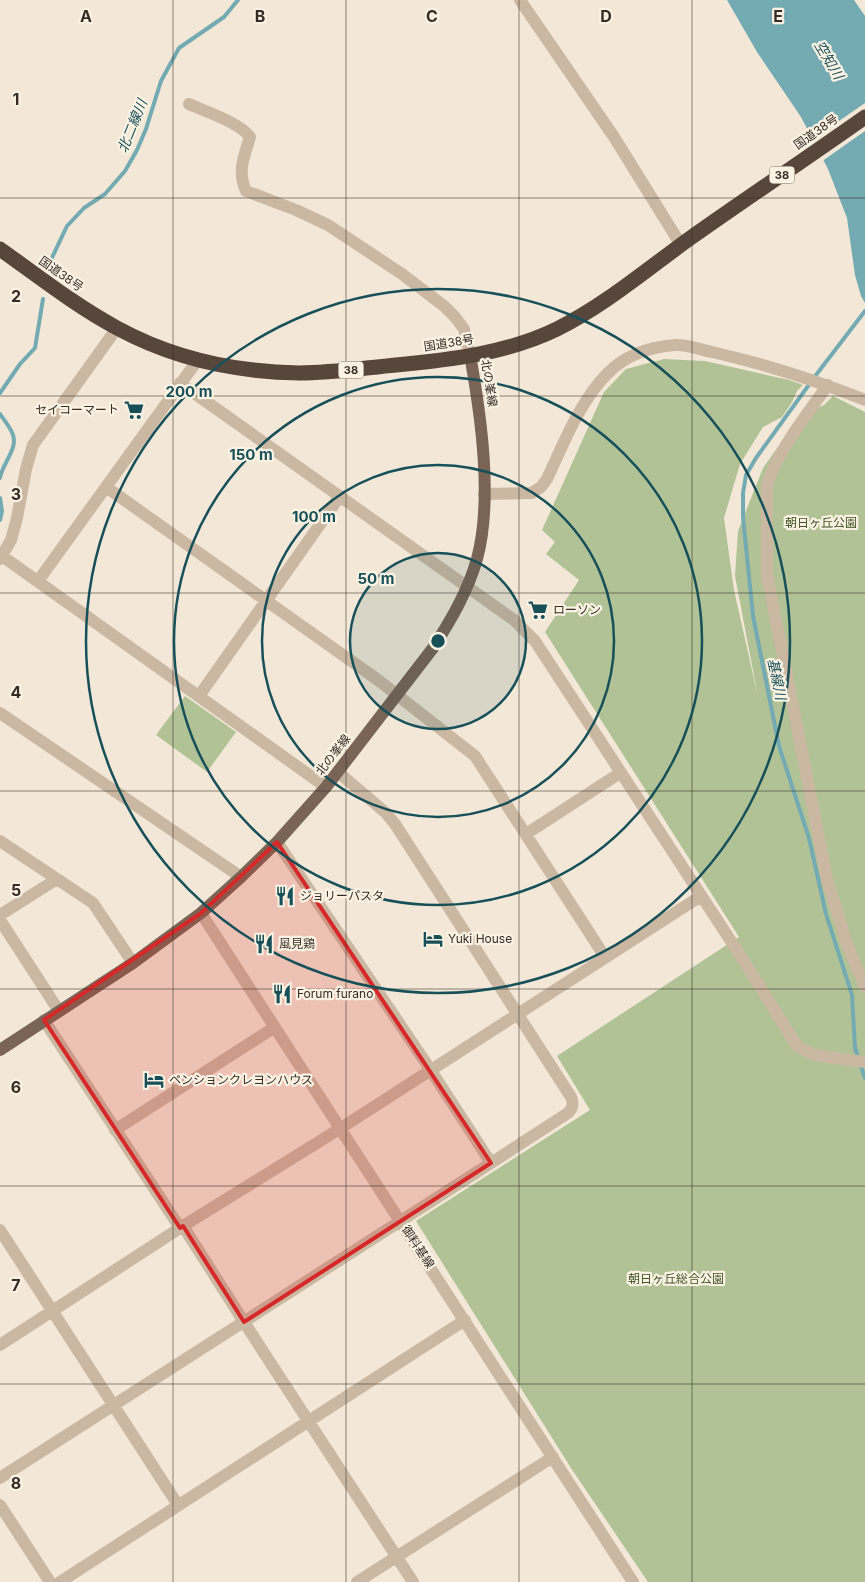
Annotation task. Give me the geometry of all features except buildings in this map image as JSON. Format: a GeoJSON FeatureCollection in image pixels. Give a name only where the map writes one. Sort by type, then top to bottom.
{"type":"FeatureCollection","features":[{"type":"Feature","properties":{"kind":"highway","name":"国道38号"},"geometry":{"type":"LineString","coordinates":[[0,249],[86,310],[117,328],[142,341],[196,361],[232,368],[301,373],[406,364],[470,355],[527,342],[555,330],[608,299],[681,245],[865,117]]}},
{"type":"Feature","properties":{"kind":"main road","name":"北の峯線"},"geometry":{"type":"LineString","coordinates":[[0,1050],[133,963],[201,913],[241,877],[277,842],[326,787],[398,696],[449,624],[467,587],[481,541],[484,494],[483,444],[470,355]]}},
{"type":"Feature","properties":{"kind":"street"},"geometry":{"type":"LineString","coordinates":[[520,0],[614,136],[681,245]]}},
{"type":"Feature","properties":{"kind":"street"},"geometry":{"type":"LineString","coordinates":[[189,104],[230,123],[250,136],[241,170],[241,181],[246,191],[296,210],[328,225],[402,274],[444,306],[455,317],[464,329],[470,355]]}},
{"type":"Feature","properties":{"kind":"street"},"geometry":{"type":"LineString","coordinates":[[117,328],[33,445],[11,540],[1,558],[38,581],[326,787]]}},
{"type":"Feature","properties":{"kind":"street"},"geometry":{"type":"LineString","coordinates":[[484,494],[532,494],[541,487],[547,479],[590,393],[607,373],[621,361],[637,352],[677,345],[757,362],[828,385],[865,400]]}},
{"type":"Feature","properties":{"kind":"street"},"geometry":{"type":"LineString","coordinates":[[38,581],[196,361]]}},
{"type":"Feature","properties":{"kind":"street"},"geometry":{"type":"LineString","coordinates":[[180,383],[514,620],[536,641],[797,1046],[814,1055],[865,1062]]}},
{"type":"Feature","properties":{"kind":"street"},"geometry":{"type":"LineString","coordinates":[[828,385],[770,473],[767,486],[767,575],[827,879],[848,947],[865,987]]}},
{"type":"Feature","properties":{"kind":"street"},"geometry":{"type":"LineString","coordinates":[[106,487],[378,680],[476,756],[605,956]]}},
{"type":"Feature","properties":{"kind":"street"},"geometry":{"type":"LineString","coordinates":[[199,696],[340,496]]}},
{"type":"Feature","properties":{"kind":"street"},"geometry":{"type":"LineString","coordinates":[[0,713],[241,877]]}},
{"type":"Feature","properties":{"kind":"street"},"geometry":{"type":"LineString","coordinates":[[0,1478],[491,1163],[568,1113],[572,1108],[573,1102],[571,1097],[395,824],[386,813],[338,772]]}},
{"type":"Feature","properties":{"kind":"street"},"geometry":{"type":"LineString","coordinates":[[526,834],[620,773]]}},
{"type":"Feature","properties":{"kind":"street"},"geometry":{"type":"LineString","coordinates":[[0,841],[93,903],[133,963]]}},
{"type":"Feature","properties":{"kind":"street"},"geometry":{"type":"LineString","coordinates":[[277,842],[491,1163]]}},
{"type":"Feature","properties":{"kind":"street"},"geometry":{"type":"LineString","coordinates":[[0,915],[57,879]]}},
{"type":"Feature","properties":{"kind":"street"},"geometry":{"type":"LineString","coordinates":[[0,1345],[181,1227],[341,1128],[605,956],[701,896]]}},
{"type":"Feature","properties":{"kind":"street","name":"御料基線"},"geometry":{"type":"LineString","coordinates":[[201,913],[633,1582]]}},
{"type":"Feature","properties":{"kind":"street"},"geometry":{"type":"LineString","coordinates":[[0,920],[59,1011]]}},
{"type":"Feature","properties":{"kind":"street"},"geometry":{"type":"LineString","coordinates":[[44,1020],[414,1582]]}},
{"type":"Feature","properties":{"kind":"street"},"geometry":{"type":"LineString","coordinates":[[115,1130],[276,1027]]}},
{"type":"Feature","properties":{"kind":"street"},"geometry":{"type":"LineString","coordinates":[[0,1230],[178,1505]]}},
{"type":"Feature","properties":{"kind":"street"},"geometry":{"type":"LineString","coordinates":[[60,1582],[465,1320]]}},
{"type":"Feature","properties":{"kind":"street"},"geometry":{"type":"LineString","coordinates":[[357,1582],[553,1456]]}},
{"type":"Feature","properties":{"kind":"street"},"geometry":{"type":"LineString","coordinates":[[0,1505],[50,1582]]}},
{"type":"Feature","properties":{"kind":"highlighted area"},"geometry":{"type":"Polygon","coordinates":[[[277,842],[491,1163],[244,1322],[183,1226],[180,1228],[44,1020],[201,913],[277,842]]]}},
{"type":"Feature","properties":{"kind":"green space","name":"朝日ヶ丘総合公園"},"geometry":{"type":"Polygon","coordinates":[[[664,359],[705,361],[789,380],[803,385],[797,391],[782,417],[763,427],[740,464],[724,518],[734,590],[758,697],[735,576],[738,531],[763,468],[785,437],[833,396],[865,412],[865,1582],[648,1582],[571,1468],[416,1221],[590,1110],[557,1056],[739,937],[545,632],[579,580],[546,554],[555,542],[542,530],[604,392],[626,369],[664,359]]]}},
{"type":"Feature","properties":{"kind":"green space"},"geometry":{"type":"Polygon","coordinates":[[[185,696],[236,732],[207,772],[156,735],[185,696]]]}},
{"type":"Feature","properties":{"kind":"water","name":"空知川"},"geometry":{"type":"Polygon","coordinates":[[[727,0],[854,0],[865,16],[865,303],[855,275],[847,218],[828,169],[801,117],[757,52],[727,0]]]}},
{"type":"Feature","properties":{"kind":"pier"},"geometry":{"type":"Polygon","coordinates":[[[865,103],[865,131],[821,162],[810,141],[865,103]]]}},
{"type":"Feature","properties":{"kind":"waterway","name":"北二線川"},"geometry":{"type":"LineString","coordinates":[[49,264],[67,226],[84,208],[105,194],[125,171],[146,129],[161,81],[179,48],[224,17],[238,0]]}},
{"type":"Feature","properties":{"kind":"waterway","name":"北二線川"},"geometry":{"type":"LineString","coordinates":[[0,393],[20,364],[35,348],[43,299]]}},
{"type":"Feature","properties":{"kind":"waterway","name":"基線川"},"geometry":{"type":"LineString","coordinates":[[865,311],[756,458],[746,475],[743,493],[743,517],[753,616],[779,746],[809,838],[826,914],[852,995],[855,1048],[865,1078]]}},
{"type":"Feature","properties":{"kind":"waterway","name":"北二線川"},"geometry":{"type":"LineString","coordinates":[[0,414],[11,430],[14,440],[12,451],[0,478]]}},
{"type":"Feature","properties":{"kind":"waterway","name":"北二線川"},"geometry":{"type":"LineString","coordinates":[[0,498],[2,511],[0,520]]}},
{"type":"Feature","properties":{"kind":"place","name":"セイコーマート"},"geometry":{"type":"Point","coordinates":[134,410]}},
{"type":"Feature","properties":{"kind":"place","name":"ローソン"},"geometry":{"type":"Point","coordinates":[538,610]}},
{"type":"Feature","properties":{"kind":"place","name":"ジョリーパスタ"},"geometry":{"type":"Point","coordinates":[285,896]}},
{"type":"Feature","properties":{"kind":"place","name":"Yuki House"},"geometry":{"type":"Point","coordinates":[433,939]}},
{"type":"Feature","properties":{"kind":"place","name":"風見鶏"},"geometry":{"type":"Point","coordinates":[264,944]}},
{"type":"Feature","properties":{"kind":"place","name":"Forum furano"},"geometry":{"type":"Point","coordinates":[282,994]}},
{"type":"Feature","properties":{"kind":"place","name":"ペンションクレヨンハウス"},"geometry":{"type":"Point","coordinates":[154,1080]}},
{"type":"Feature","properties":{"kind":"park label","name":"朝日ヶ丘公園"},"geometry":{"type":"Point","coordinates":[821,523]}}]}
